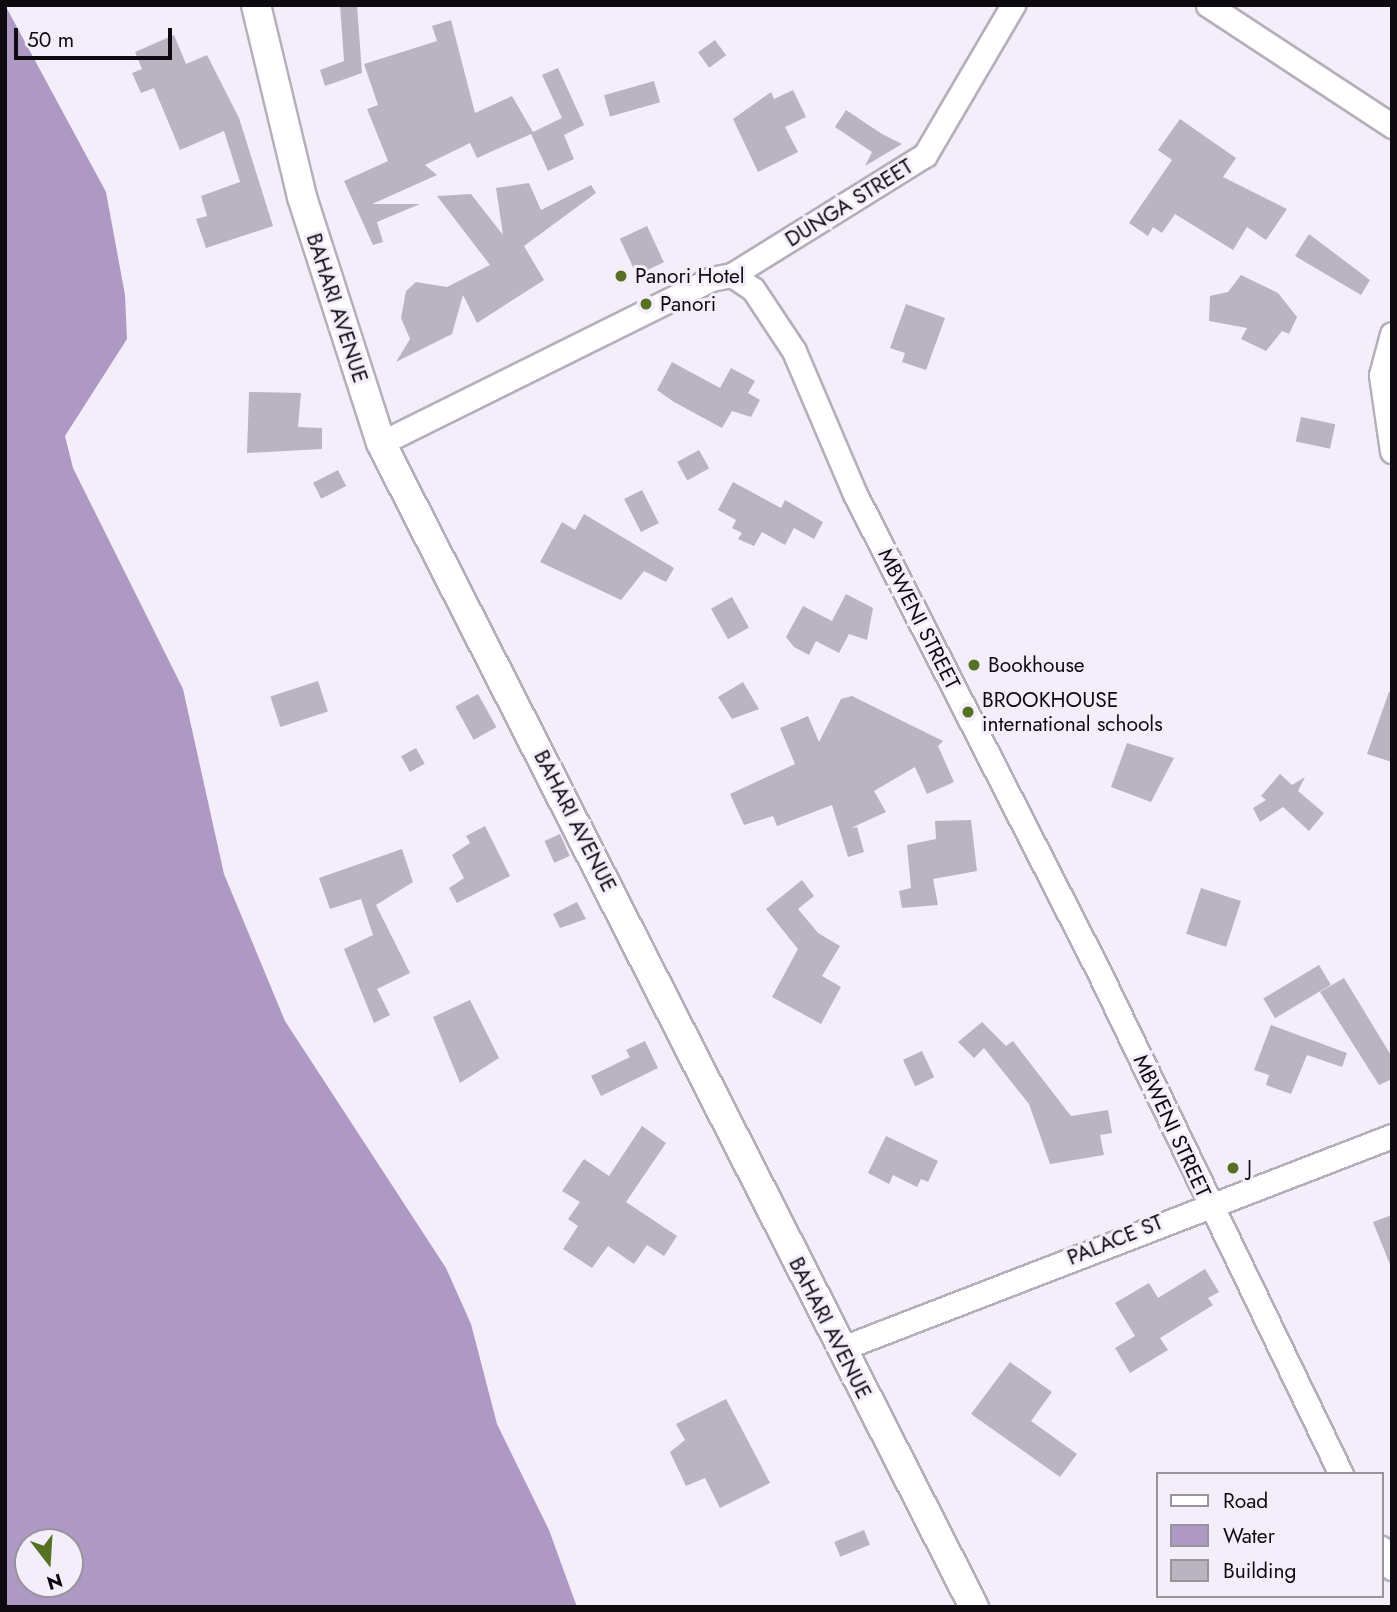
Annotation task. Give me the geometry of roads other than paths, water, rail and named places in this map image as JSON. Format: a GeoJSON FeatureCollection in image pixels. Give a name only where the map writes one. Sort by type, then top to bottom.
{"type":"FeatureCollection","features":[{"type":"Feature","properties":{"kind":"street","name":"BAHARI AVENUE"},"geometry":{"type":"LineString","coordinates":[[256,5],[302,197],[381,443],[840,1349],[974,1607]]}},
{"type":"Feature","properties":{"kind":"street","name":"DUNGA STREET"},"geometry":{"type":"LineString","coordinates":[[732,275],[925,155],[1013,5]]}},
{"type":"Feature","properties":{"kind":"street"},"geometry":{"type":"LineString","coordinates":[[1208,5],[1392,126]]}},
{"type":"Feature","properties":{"kind":"street"},"geometry":{"type":"LineString","coordinates":[[381,443],[710,279],[732,275]]}},
{"type":"Feature","properties":{"kind":"street","name":"MBWENI STREET"},"geometry":{"type":"LineString","coordinates":[[732,275],[752,289],[794,351],[855,494],[1098,970],[1340,1472]]}},
{"type":"Feature","properties":{"kind":"street"},"geometry":{"type":"LineString","coordinates":[[1392,334],[1381,375],[1392,451]]}},
{"type":"Feature","properties":{"kind":"street","name":"PALACE ST"},"geometry":{"type":"LineString","coordinates":[[840,1349],[1209,1203],[1392,1136]]}},
{"type":"Feature","properties":{"kind":"street"},"geometry":{"type":"LineString","coordinates":[[1383,1552],[1392,1568]]}},
{"type":"Feature","properties":{"kind":"water"},"geometry":{"type":"Polygon","coordinates":[[[5,5],[106,192],[125,295],[127,339],[65,436],[73,468],[183,689],[224,874],[285,1021],[446,1268],[471,1324],[497,1424],[549,1530],[577,1607],[5,1607],[5,5]]]}},
{"type":"Feature","properties":{"kind":"place","name":"Panori Hotel"},"geometry":{"type":"Point","coordinates":[621,276]}},
{"type":"Feature","properties":{"kind":"place","name":"Panori"},"geometry":{"type":"Point","coordinates":[646,304]}},
{"type":"Feature","properties":{"kind":"place","name":"Bookhouse"},"geometry":{"type":"Point","coordinates":[974,665]}},
{"type":"Feature","properties":{"kind":"place","name":"BROOKHOUSE international schools"},"geometry":{"type":"Point","coordinates":[968,712]}},
{"type":"Feature","properties":{"kind":"place","name":"J"},"geometry":{"type":"Point","coordinates":[1233,1168]}}]}
